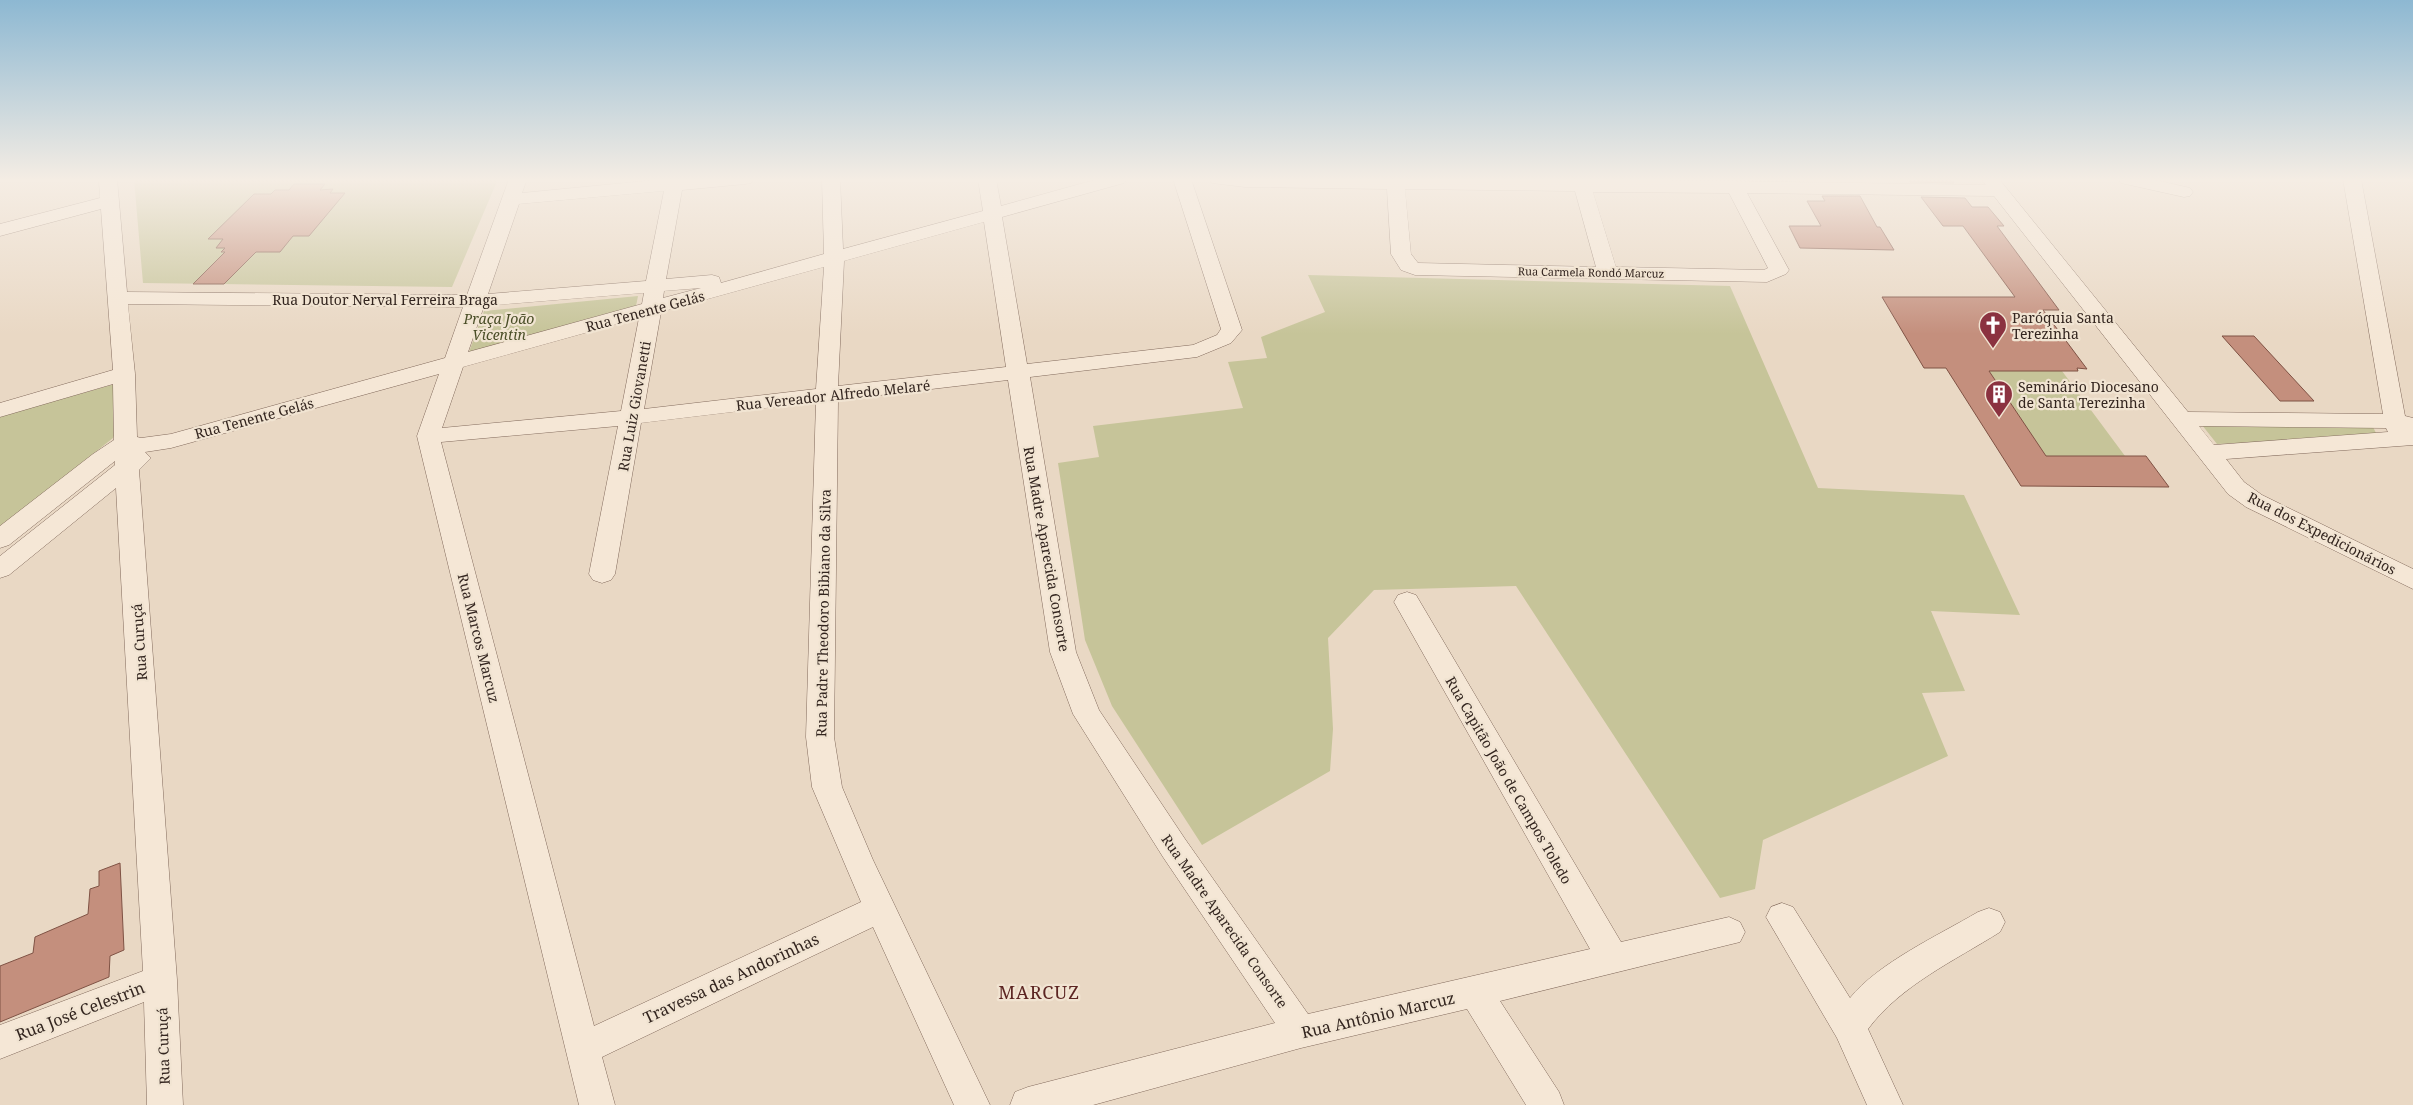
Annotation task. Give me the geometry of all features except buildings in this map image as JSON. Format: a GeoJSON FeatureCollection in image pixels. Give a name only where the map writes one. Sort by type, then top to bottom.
{"type":"FeatureCollection","features":[{"type":"Feature","properties":{"kind":"street","name":"Rua Curuçá"},"geometry":{"type":"LineString","coordinates":[[112,231],[124,374],[160,980],[165,1105]]}},
{"type":"Feature","properties":{"kind":"street"},"geometry":{"type":"LineString","coordinates":[[428,436],[499,231]]}},
{"type":"Feature","properties":{"kind":"street","name":"Rua Luiz Giovanetti"},"geometry":{"type":"LineString","coordinates":[[602,574],[665,231]]}},
{"type":"Feature","properties":{"kind":"street","name":"Rua Padre Theodoro Bibiano da Silva"},"geometry":{"type":"LineString","coordinates":[[833,231],[820,737],[827,787],[880,908],[972,1105]]}},
{"type":"Feature","properties":{"kind":"street","name":"Rua Tenente Gelás"},"geometry":{"type":"LineString","coordinates":[[128,455],[144,455],[171,441],[932,231]]}},
{"type":"Feature","properties":{"kind":"street","name":"Rua Madre Aparecida Consorte"},"geometry":{"type":"LineString","coordinates":[[996,231],[1063,652],[1087,714],[1174,848],[1301,1032]]}},
{"type":"Feature","properties":{"kind":"street","name":"Rua Vereador Alfredo Melaré"},"geometry":{"type":"LineString","coordinates":[[428,436],[512,430],[632,417],[1197,351],[1224,339],[1232,330],[1199,231]]}},
{"type":"Feature","properties":{"kind":"street","name":"Rua Carmela Rondó Marcuz"},"geometry":{"type":"LineString","coordinates":[[1399,231],[1403,260],[1415,269],[1767,276],[1779,270],[1758,231]]}},
{"type":"Feature","properties":{"kind":"street"},"geometry":{"type":"LineString","coordinates":[[1596,231],[1608,273]]}},
{"type":"Feature","properties":{"kind":"street","name":"Rua dos Expedicionários"},"geometry":{"type":"LineString","coordinates":[[2031,231],[2236,488],[2254,501],[2413,580]]}},
{"type":"Feature","properties":{"kind":"street"},"geometry":{"type":"LineString","coordinates":[[2363,231],[2406,431]]}},
{"type":"Feature","properties":{"kind":"street","name":"Rua Doutor Nerval Ferreira Braga"},"geometry":{"type":"LineString","coordinates":[[117,298],[474,301],[771,275]]}},
{"type":"Feature","properties":{"kind":"street"},"geometry":{"type":"LineString","coordinates":[[0,410],[124,374]]}},
{"type":"Feature","properties":{"kind":"street"},"geometry":{"type":"LineString","coordinates":[[2181,419],[2406,431]]}},
{"type":"Feature","properties":{"kind":"street"},"geometry":{"type":"LineString","coordinates":[[2210,454],[2406,431]]}},
{"type":"Feature","properties":{"kind":"street","name":"Rua Marcos Marcuz"},"geometry":{"type":"LineString","coordinates":[[428,436],[597,1105]]}},
{"type":"Feature","properties":{"kind":"street"},"geometry":{"type":"LineString","coordinates":[[0,539],[101,459],[128,455]]}},
{"type":"Feature","properties":{"kind":"street"},"geometry":{"type":"LineString","coordinates":[[0,569],[128,455]]}},
{"type":"Feature","properties":{"kind":"street","name":"Rua Capitão João de Campos Toledo"},"geometry":{"type":"LineString","coordinates":[[1407,602],[1612,958]]}},
{"type":"Feature","properties":{"kind":"street","name":"Travessa das Andorinhas"},"geometry":{"type":"LineString","coordinates":[[582,1049],[880,908]]}},
{"type":"Feature","properties":{"kind":"street"},"geometry":{"type":"LineString","coordinates":[[1782,917],[1848,1026],[1885,1105]]}},
{"type":"Feature","properties":{"kind":"street"},"geometry":{"type":"LineString","coordinates":[[1848,1026],[1868,1000],[1893,980],[1989,922]]}},
{"type":"Feature","properties":{"kind":"street","name":"Rua Antônio Marcuz"},"geometry":{"type":"LineString","coordinates":[[1028,1105],[1301,1032],[1729,932]]}},
{"type":"Feature","properties":{"kind":"street","name":"Rua José Celestrin"},"geometry":{"type":"LineString","coordinates":[[0,1042],[160,980]]}},
{"type":"Feature","properties":{"kind":"street"},"geometry":{"type":"LineString","coordinates":[[1476,992],[1546,1105]]}},
{"type":"Feature","properties":{"kind":"green space"},"geometry":{"type":"Polygon","coordinates":[[[138,231],[476,231],[452,287],[143,283],[138,231]]]}},
{"type":"Feature","properties":{"kind":"green space"},"geometry":{"type":"Polygon","coordinates":[[[1308,275],[1730,286],[1818,488],[1964,495],[2020,615],[1931,611],[1965,691],[1922,693],[1948,756],[1763,840],[1755,889],[1720,898],[1516,586],[1374,590],[1328,638],[1333,729],[1330,771],[1202,845],[1112,706],[1085,640],[1058,463],[1099,457],[1093,426],[1243,408],[1228,362],[1267,358],[1261,337],[1325,312],[1308,275]]]}},
{"type":"Feature","properties":{"kind":"green space","name":"Praça João Vicentin"},"geometry":{"type":"Polygon","coordinates":[[[638,296],[636,306],[469,352],[484,311],[638,296]]]}},
{"type":"Feature","properties":{"kind":"green space"},"geometry":{"type":"Polygon","coordinates":[[[1989,371],[2062,371],[2125,456],[2046,456],[1989,371]]]}},
{"type":"Feature","properties":{"kind":"green space"},"geometry":{"type":"Polygon","coordinates":[[[115,384],[119,424],[113,438],[0,528],[0,416],[115,384]]]}},
{"type":"Feature","properties":{"kind":"green space"},"geometry":{"type":"Polygon","coordinates":[[[2202,425],[2372,425],[2378,437],[2217,444],[2202,425]]]}},
{"type":"Feature","properties":{"kind":"place","name":"Paróquia Santa Terezinha"},"geometry":{"type":"Point","coordinates":[1993,349]}},
{"type":"Feature","properties":{"kind":"place","name":"Seminário Diocesano de Santa Terezinha"},"geometry":{"type":"Point","coordinates":[1999,418]}},
{"type":"Feature","properties":{"kind":"district","name":"MARCUZ"},"geometry":{"type":"Point","coordinates":[1039,992]}}]}
